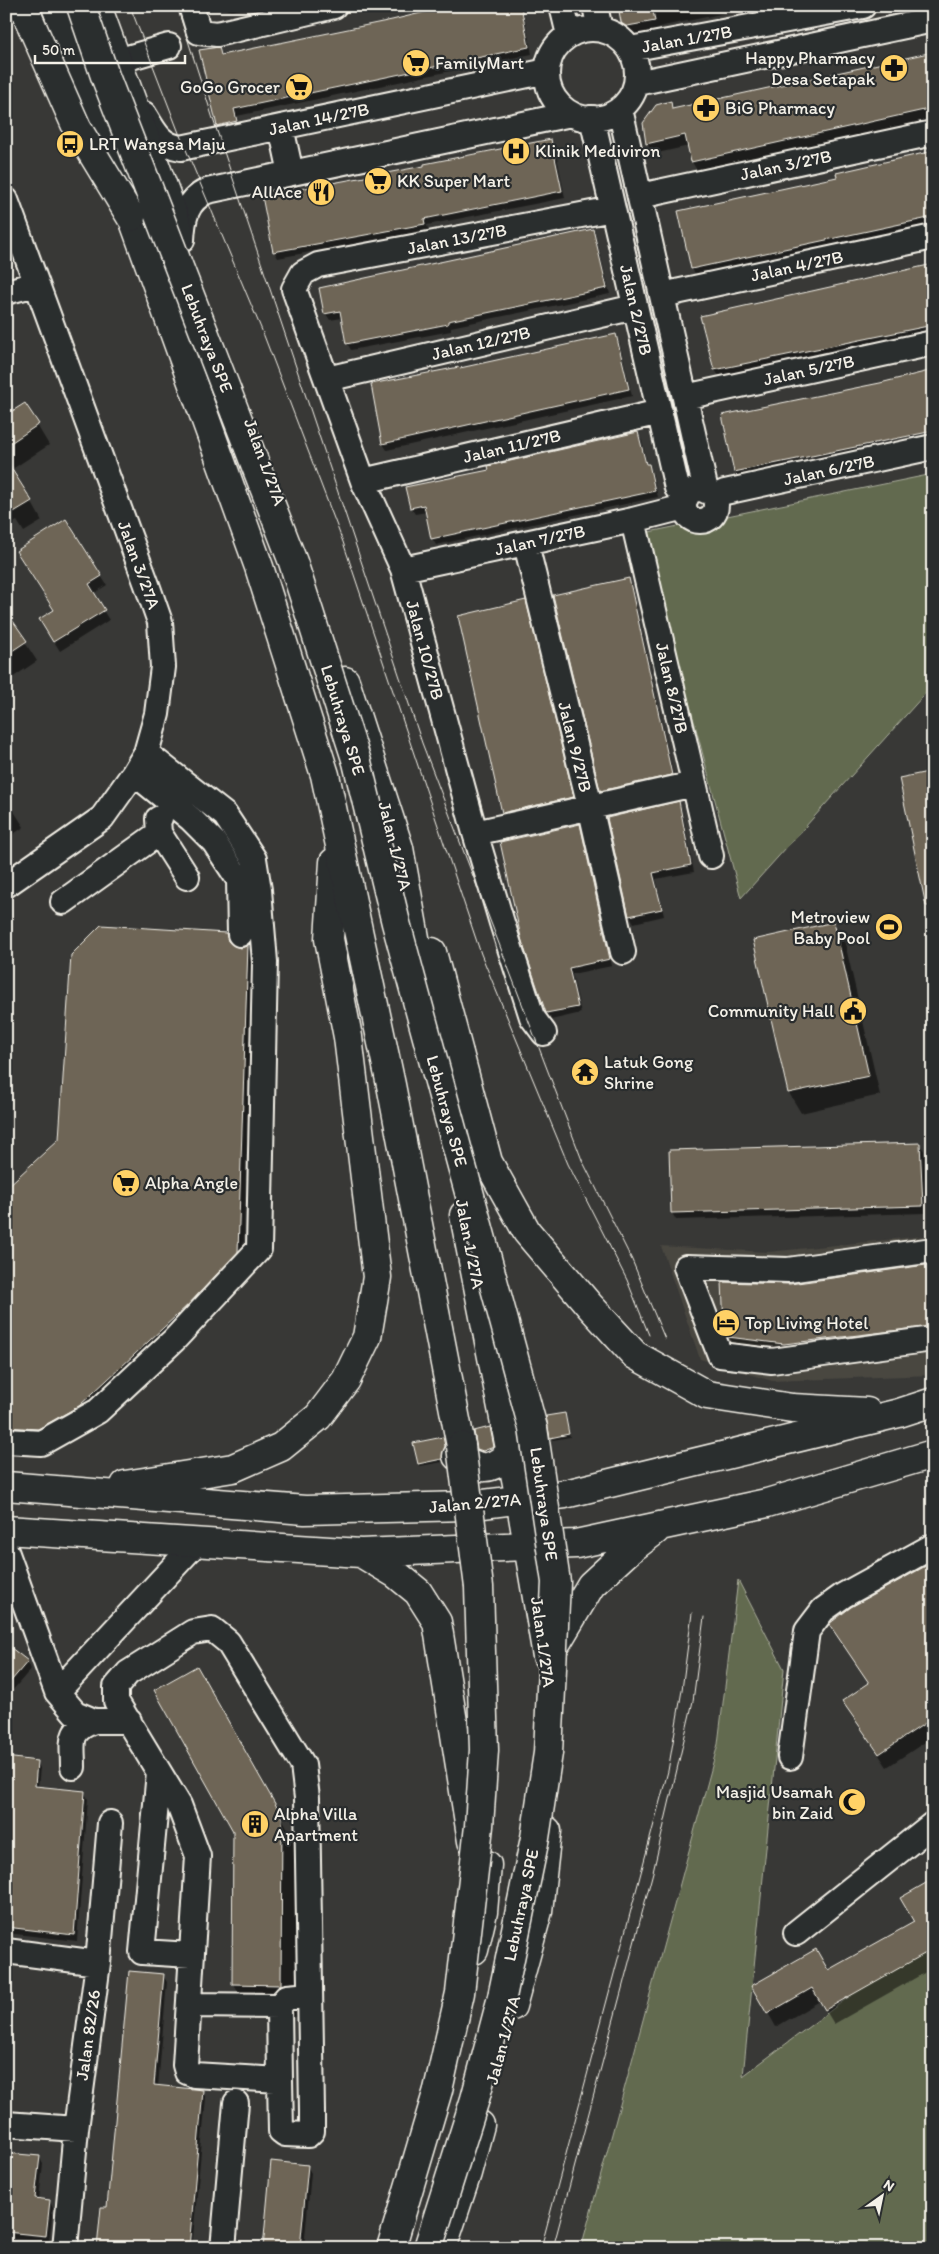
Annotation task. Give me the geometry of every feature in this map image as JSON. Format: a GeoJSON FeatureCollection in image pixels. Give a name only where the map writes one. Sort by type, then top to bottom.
{"type":"FeatureCollection","features":[{"type":"Feature","properties":{"kind":"main road"},"geometry":{"type":"LineString","coordinates":[[23,6],[77,128],[131,217]]}},
{"type":"Feature","properties":{"kind":"main road"},"geometry":{"type":"LineString","coordinates":[[43,6],[87,134],[102,167],[306,741],[334,862],[467,1506],[496,1742],[483,1912],[459,2013],[382,2248]]}},
{"type":"Feature","properties":{"kind":"main road","name":"Lebuhraya SPE"},"geometry":{"type":"LineString","coordinates":[[56,6],[258,567],[325,775],[391,1085],[461,1446],[479,1587],[484,1750],[478,1826],[460,1992],[438,2090],[391,2248]]}},
{"type":"Feature","properties":{"kind":"main road","name":"Lebuhraya SPE"},"geometry":{"type":"LineString","coordinates":[[81,6],[109,85],[293,562],[354,753],[396,922],[533,1428],[556,1582],[548,1753],[535,1838],[502,1997],[475,2098],[428,2248]]}},
{"type":"Feature","properties":{"kind":"main road","name":"Jalan 1/27A"},"geometry":{"type":"LineString","coordinates":[[103,13],[121,71],[182,240],[314,592],[372,760],[399,848],[471,1251],[520,1499],[548,1659],[556,1759],[538,1911],[467,2173],[442,2248]]}},
{"type":"Feature","properties":{"kind":"main road"},"geometry":{"type":"LineString","coordinates":[[399,848],[428,941],[488,1162],[528,1232],[589,1305],[635,1355],[707,1395],[792,1408],[899,1413]]}},
{"type":"Feature","properties":{"kind":"main road"},"geometry":{"type":"LineString","coordinates":[[89,1492],[233,1468],[281,1447],[318,1417],[346,1380],[367,1337],[377,1278],[348,1036],[329,939],[334,862]]}},
{"type":"Feature","properties":{"kind":"main road","name":"Jalan 2/27A"},"geometry":{"type":"LineString","coordinates":[[6,1486],[305,1510],[467,1506],[565,1494],[899,1413],[933,1402]]}},
{"type":"Feature","properties":{"kind":"main road"},"geometry":{"type":"LineString","coordinates":[[457,1456],[481,1468],[490,1468],[500,1463],[511,1452]]}},
{"type":"Feature","properties":{"kind":"main road"},"geometry":{"type":"LineString","coordinates":[[6,1530],[361,1553],[576,1544],[766,1502],[933,1454]]}},
{"type":"Feature","properties":{"kind":"main road"},"geometry":{"type":"LineString","coordinates":[[548,1659],[591,1585],[627,1552],[662,1525]]}},
{"type":"Feature","properties":{"kind":"main road"},"geometry":{"type":"LineString","coordinates":[[361,1553],[396,1574],[418,1592],[437,1622],[483,1912]]}},
{"type":"Feature","properties":{"kind":"street"},"geometry":{"type":"LineString","coordinates":[[191,6],[200,32],[217,34],[334,6]]}},
{"type":"Feature","properties":{"kind":"street"},"geometry":{"type":"LineString","coordinates":[[562,6],[569,35]]}},
{"type":"Feature","properties":{"kind":"street"},"geometry":{"type":"LineString","coordinates":[[595,6],[600,30]]}},
{"type":"Feature","properties":{"kind":"street","name":"Jalan 1/27B"},"geometry":{"type":"LineString","coordinates":[[630,49],[863,6]]}},
{"type":"Feature","properties":{"kind":"street","name":"Jalan 1/27B"},"geometry":{"type":"LineString","coordinates":[[637,84],[933,20]]}},
{"type":"Feature","properties":{"kind":"street"},"geometry":{"type":"LineString","coordinates":[[182,240],[183,220],[186,210],[198,195],[207,190],[582,116],[605,116],[620,109],[637,84],[635,60],[630,49],[612,34],[600,30],[579,31],[569,35],[558,44],[550,57],[547,71],[548,84],[554,97],[582,116]]}},
{"type":"Feature","properties":{"kind":"street"},"geometry":{"type":"LineString","coordinates":[[121,71],[169,46]]}},
{"type":"Feature","properties":{"kind":"street","name":"Jalan 14/27B"},"geometry":{"type":"LineString","coordinates":[[121,71],[159,140],[170,147],[181,148],[547,71]]}},
{"type":"Feature","properties":{"kind":"street","name":"Jalan 2/27B"},"geometry":{"type":"LineString","coordinates":[[620,109],[685,397],[699,501]]}},
{"type":"Feature","properties":{"kind":"street","name":"Jalan 2/27B"},"geometry":{"type":"LineString","coordinates":[[582,116],[613,209],[677,488],[699,501]]}},
{"type":"Feature","properties":{"kind":"street"},"geometry":{"type":"LineString","coordinates":[[281,127],[291,173]]}},
{"type":"Feature","properties":{"kind":"street","name":"Jalan 3/27B"},"geometry":{"type":"LineString","coordinates":[[640,196],[933,133]]}},
{"type":"Feature","properties":{"kind":"street","name":"Jalan 3/27A"},"geometry":{"type":"LineString","coordinates":[[6,200],[160,622],[163,667],[157,714],[146,752],[134,773],[102,818],[6,885]]}},
{"type":"Feature","properties":{"kind":"street","name":"Jalan 13/27B"},"geometry":{"type":"LineString","coordinates":[[303,273],[318,265],[613,209]]}},
{"type":"Feature","properties":{"kind":"street","name":"Jalan 4/27B"},"geometry":{"type":"LineString","coordinates":[[662,295],[933,237]]}},
{"type":"Feature","properties":{"kind":"street","name":"Jalan 10/27B"},"geometry":{"type":"LineString","coordinates":[[303,273],[294,289],[363,481],[403,569],[475,833],[532,1017],[544,1033]]}},
{"type":"Feature","properties":{"kind":"street"},"geometry":{"type":"LineString","coordinates":[[6,292],[36,284]]}},
{"type":"Feature","properties":{"kind":"street","name":"Jalan 12/27B"},"geometry":{"type":"LineString","coordinates":[[327,379],[635,307]]}},
{"type":"Feature","properties":{"kind":"street","name":"Jalan 5/27B"},"geometry":{"type":"LineString","coordinates":[[685,397],[933,343]]}},
{"type":"Feature","properties":{"kind":"street","name":"Jalan 11/27B"},"geometry":{"type":"LineString","coordinates":[[363,481],[660,412]]}},
{"type":"Feature","properties":{"kind":"street","name":"Jalan 6/27B"},"geometry":{"type":"LineString","coordinates":[[699,501],[933,447]]}},
{"type":"Feature","properties":{"kind":"street","name":"Jalan 7/27B"},"geometry":{"type":"LineString","coordinates":[[403,569],[632,520],[699,501]]}},
{"type":"Feature","properties":{"kind":"street","name":"Jalan 8/27B"},"geometry":{"type":"LineString","coordinates":[[632,520],[711,856]]}},
{"type":"Feature","properties":{"kind":"street","name":"Jalan 9/27B"},"geometry":{"type":"LineString","coordinates":[[526,544],[590,806],[623,952]]}},
{"type":"Feature","properties":{"kind":"street"},"geometry":{"type":"LineString","coordinates":[[6,1441],[41,1443],[98,1411],[174,1340],[259,1249],[265,962],[259,890],[254,859],[225,814],[146,752]]}},
{"type":"Feature","properties":{"kind":"street"},"geometry":{"type":"LineString","coordinates":[[134,773],[176,806],[214,842],[238,880],[240,934]]}},
{"type":"Feature","properties":{"kind":"street"},"geometry":{"type":"LineString","coordinates":[[475,833],[694,784]]}},
{"type":"Feature","properties":{"kind":"street"},"geometry":{"type":"LineString","coordinates":[[176,806],[158,819],[159,833],[187,877]]}},
{"type":"Feature","properties":{"kind":"street"},"geometry":{"type":"LineString","coordinates":[[63,902],[159,833]]}},
{"type":"Feature","properties":{"kind":"street"},"geometry":{"type":"LineString","coordinates":[[933,1250],[788,1270],[686,1267],[720,1355],[772,1361],[933,1339]]}},
{"type":"Feature","properties":{"kind":"street"},"geometry":{"type":"LineString","coordinates":[[57,1692],[198,1542]]}},
{"type":"Feature","properties":{"kind":"street"},"geometry":{"type":"LineString","coordinates":[[790,1757],[807,1631],[823,1610],[844,1595],[933,1546]]}},
{"type":"Feature","properties":{"kind":"street"},"geometry":{"type":"LineString","coordinates":[[6,1551],[57,1692],[75,1713],[94,1721]]}},
{"type":"Feature","properties":{"kind":"street"},"geometry":{"type":"LineString","coordinates":[[279,2006],[281,2131],[284,2134],[311,2134],[307,1798],[303,1765],[228,1642],[212,1629],[193,1632],[128,1673],[116,1687],[116,1701],[179,1805],[198,1856],[185,2065],[187,2072],[194,2075],[280,2080]]}},
{"type":"Feature","properties":{"kind":"street"},"geometry":{"type":"LineString","coordinates":[[73,1768],[73,1736],[80,1726],[94,1721],[128,1721]]}},
{"type":"Feature","properties":{"kind":"street"},"geometry":{"type":"LineString","coordinates":[[159,1772],[142,1952],[191,1955]]}},
{"type":"Feature","properties":{"kind":"street","name":"Jalan 82/26"},"geometry":{"type":"LineString","coordinates":[[65,2248],[76,2129],[98,1963],[110,1823]]}},
{"type":"Feature","properties":{"kind":"street"},"geometry":{"type":"LineString","coordinates":[[796,1933],[933,1824]]}},
{"type":"Feature","properties":{"kind":"street"},"geometry":{"type":"LineString","coordinates":[[6,1951],[98,1963]]}},
{"type":"Feature","properties":{"kind":"street"},"geometry":{"type":"LineString","coordinates":[[189,2005],[279,2006],[287,1998],[310,1995]]}},
{"type":"Feature","properties":{"kind":"street"},"geometry":{"type":"LineString","coordinates":[[223,2248],[236,2103]]}},
{"type":"Feature","properties":{"kind":"street"},"geometry":{"type":"LineString","coordinates":[[6,2124],[76,2129]]}},
{"type":"Feature","properties":{"kind":"shaded area"},"geometry":{"type":"Polygon","coordinates":[[[933,1235],[933,1375],[772,1381],[700,1359],[661,1246],[768,1252],[933,1235]]]}},
{"type":"Feature","properties":{"kind":"green space"},"geometry":{"type":"Polygon","coordinates":[[[933,474],[933,685],[741,898],[644,533],[933,474]]]}},
{"type":"Feature","properties":{"kind":"green space"},"geometry":{"type":"Polygon","coordinates":[[[738,1580],[784,1669],[743,2076],[933,1934],[933,2248],[581,2248],[718,1744],[738,1580]]]}},
{"type":"Feature","properties":{"kind":"building"},"geometry":{"type":"Polygon","coordinates":[[[450,6],[521,6],[529,47],[234,109],[237,121],[217,126],[199,50],[219,47],[221,55],[392,20],[450,6]]]}},
{"type":"Feature","properties":{"kind":"building"},"geometry":{"type":"Polygon","coordinates":[[[618,6],[652,6],[655,21],[622,27],[618,6]]]}},
{"type":"Feature","properties":{"kind":"building"},"geometry":{"type":"Polygon","coordinates":[[[933,52],[933,108],[691,162],[685,135],[646,144],[643,123],[656,105],[671,101],[672,109],[933,52]]]}},
{"type":"Feature","properties":{"kind":"building"},"geometry":{"type":"Polygon","coordinates":[[[551,139],[562,191],[424,219],[425,224],[273,252],[262,196],[424,166],[424,164],[551,139]]]}},
{"type":"Feature","properties":{"kind":"building"},"geometry":{"type":"Polygon","coordinates":[[[933,151],[933,217],[691,269],[678,211],[837,177],[836,173],[933,151]]]}},
{"type":"Feature","properties":{"kind":"building"},"geometry":{"type":"Polygon","coordinates":[[[593,229],[607,288],[448,321],[448,324],[346,344],[340,311],[324,314],[319,288],[593,229]]]}},
{"type":"Feature","properties":{"kind":"building"},"geometry":{"type":"Polygon","coordinates":[[[933,264],[933,325],[714,370],[700,316],[933,264]]]}},
{"type":"Feature","properties":{"kind":"building"},"geometry":{"type":"Polygon","coordinates":[[[616,334],[629,389],[382,444],[371,384],[460,368],[616,334]]]}},
{"type":"Feature","properties":{"kind":"building"},"geometry":{"type":"Polygon","coordinates":[[[933,370],[933,431],[734,472],[722,415],[880,383],[933,370]]]}},
{"type":"Feature","properties":{"kind":"building"},"geometry":{"type":"Polygon","coordinates":[[[25,403],[39,424],[6,446],[6,415],[25,403]]]}},
{"type":"Feature","properties":{"kind":"building"},"geometry":{"type":"Polygon","coordinates":[[[638,432],[646,464],[649,464],[655,491],[431,539],[424,505],[410,508],[405,487],[489,470],[488,466],[638,432]]]}},
{"type":"Feature","properties":{"kind":"building"},"geometry":{"type":"Polygon","coordinates":[[[6,460],[32,501],[12,513],[6,504],[6,460]]]}},
{"type":"Feature","properties":{"kind":"building"},"geometry":{"type":"Polygon","coordinates":[[[66,519],[102,576],[89,584],[105,610],[53,642],[39,619],[54,610],[16,551],[66,519]]]}},
{"type":"Feature","properties":{"kind":"building"},"geometry":{"type":"Polygon","coordinates":[[[629,578],[672,775],[600,791],[553,595],[629,578]]]}},
{"type":"Feature","properties":{"kind":"building"},"geometry":{"type":"Polygon","coordinates":[[[526,600],[574,797],[502,813],[458,616],[526,600]]]}},
{"type":"Feature","properties":{"kind":"building"},"geometry":{"type":"Polygon","coordinates":[[[6,611],[27,641],[6,655],[6,611]]]}},
{"type":"Feature","properties":{"kind":"building"},"geometry":{"type":"Polygon","coordinates":[[[933,771],[933,906],[926,906],[899,778],[933,771]]]}},
{"type":"Feature","properties":{"kind":"building"},"geometry":{"type":"Polygon","coordinates":[[[679,801],[691,865],[653,873],[662,909],[629,916],[607,818],[679,801]]]}},
{"type":"Feature","properties":{"kind":"building"},"geometry":{"type":"Polygon","coordinates":[[[580,824],[610,959],[569,968],[578,1007],[546,1013],[522,942],[500,842],[580,824]]]}},
{"type":"Feature","properties":{"kind":"building"},"geometry":{"type":"Polygon","coordinates":[[[834,922],[869,1076],[788,1093],[753,940],[834,922]]]}},
{"type":"Feature","properties":{"kind":"building","name":"Alpha Angle"},"geometry":{"type":"Polygon","coordinates":[[[101,925],[226,933],[228,941],[234,946],[241,948],[248,945],[238,1252],[190,1303],[79,1406],[38,1429],[6,1427],[6,1188],[59,1139],[71,955],[101,925]]]}},
{"type":"Feature","properties":{"kind":"building"},"geometry":{"type":"Polygon","coordinates":[[[920,1143],[923,1206],[671,1213],[669,1150],[920,1143]]]}},
{"type":"Feature","properties":{"kind":"building"},"geometry":{"type":"Polygon","coordinates":[[[933,1264],[933,1326],[784,1344],[728,1337],[724,1327],[722,1282],[790,1284],[933,1264]]]}},
{"type":"Feature","properties":{"kind":"building"},"geometry":{"type":"Polygon","coordinates":[[[565,1413],[569,1434],[550,1438],[546,1416],[565,1413]]]}},
{"type":"Feature","properties":{"kind":"building"},"geometry":{"type":"Polygon","coordinates":[[[490,1427],[494,1447],[483,1451],[477,1449],[474,1431],[490,1427]]]}},
{"type":"Feature","properties":{"kind":"building"},"geometry":{"type":"Polygon","coordinates":[[[443,1437],[445,1446],[442,1459],[418,1464],[413,1443],[443,1437]]]}},
{"type":"Feature","properties":{"kind":"building"},"geometry":{"type":"Polygon","coordinates":[[[933,1562],[933,1718],[879,1754],[842,1701],[869,1683],[829,1624],[851,1607],[933,1562]]]}},
{"type":"Feature","properties":{"kind":"building"},"geometry":{"type":"Polygon","coordinates":[[[6,1644],[28,1661],[6,1687],[6,1644]]]}},
{"type":"Feature","properties":{"kind":"building","name":"Alpha Villa Apartment"},"geometry":{"type":"Polygon","coordinates":[[[197,1666],[282,1816],[281,1985],[232,1984],[233,1831],[154,1690],[197,1666]]]}},
{"type":"Feature","properties":{"kind":"building"},"geometry":{"type":"Polygon","coordinates":[[[6,1757],[37,1761],[35,1786],[85,1791],[74,1935],[6,1927],[6,1757]]]}},
{"type":"Feature","properties":{"kind":"building"},"geometry":{"type":"Polygon","coordinates":[[[933,1879],[933,1949],[825,2010],[812,1988],[767,2014],[751,1986],[816,1949],[828,1970],[914,1922],[900,1898],[933,1879]]]}},
{"type":"Feature","properties":{"kind":"building"},"geometry":{"type":"Polygon","coordinates":[[[129,1971],[164,1974],[154,2085],[203,2090],[189,2248],[97,2248],[101,2207],[107,2207],[129,1971]]]}},
{"type":"Feature","properties":{"kind":"building"},"geometry":{"type":"Polygon","coordinates":[[[6,2153],[40,2156],[35,2198],[50,2200],[46,2236],[6,2232],[6,2153]]]}},
{"type":"Feature","properties":{"kind":"building"},"geometry":{"type":"Polygon","coordinates":[[[271,2161],[308,2165],[300,2248],[263,2248],[271,2161]]]}},
{"type":"Feature","properties":{"kind":"tram line"},"geometry":{"type":"LineString","coordinates":[[130,6],[179,133],[263,333],[343,542],[481,954],[568,1164],[627,1280],[649,1335]]}},
{"type":"Feature","properties":{"kind":"tram line"},"geometry":{"type":"LineString","coordinates":[[177,6],[422,743],[582,1160],[632,1260],[665,1339]]}},
{"type":"Feature","properties":{"kind":"tram line"},"geometry":{"type":"LineString","coordinates":[[541,2248],[668,1771],[682,1690],[692,1613]]}},
{"type":"Feature","properties":{"kind":"tram line"},"geometry":{"type":"LineString","coordinates":[[553,2248],[653,1872],[693,1701],[704,1617]]}},
{"type":"Feature","properties":{"kind":"place","name":"FamilyMart"},"geometry":{"type":"Point","coordinates":[416,63]}},
{"type":"Feature","properties":{"kind":"place","name":"Happy Pharmacy Desa Setapak"},"geometry":{"type":"Point","coordinates":[894,68]}},
{"type":"Feature","properties":{"kind":"place","name":"GoGo Grocer"},"geometry":{"type":"Point","coordinates":[299,87]}},
{"type":"Feature","properties":{"kind":"place","name":"BiG Pharmacy"},"geometry":{"type":"Point","coordinates":[706,108]}},
{"type":"Feature","properties":{"kind":"place","name":"LRT Wangsa Maju"},"geometry":{"type":"Point","coordinates":[70,144]}},
{"type":"Feature","properties":{"kind":"place","name":"Klinik Mediviron"},"geometry":{"type":"Point","coordinates":[516,151]}},
{"type":"Feature","properties":{"kind":"place","name":"KK Super Mart"},"geometry":{"type":"Point","coordinates":[378,181]}},
{"type":"Feature","properties":{"kind":"place","name":"AllAce"},"geometry":{"type":"Point","coordinates":[321,192]}},
{"type":"Feature","properties":{"kind":"place","name":"Metroview Baby Pool"},"geometry":{"type":"Point","coordinates":[889,927]}},
{"type":"Feature","properties":{"kind":"place","name":"Community Hall"},"geometry":{"type":"Point","coordinates":[853,1011]}},
{"type":"Feature","properties":{"kind":"place","name":"Latuk Gong Shrine"},"geometry":{"type":"Point","coordinates":[585,1072]}},
{"type":"Feature","properties":{"kind":"place","name":"Alpha Angle"},"geometry":{"type":"Point","coordinates":[126,1183]}},
{"type":"Feature","properties":{"kind":"place","name":"Top Living Hotel"},"geometry":{"type":"Point","coordinates":[726,1323]}},
{"type":"Feature","properties":{"kind":"place","name":"Masjid Usamah bin Zaid"},"geometry":{"type":"Point","coordinates":[852,1802]}},
{"type":"Feature","properties":{"kind":"place","name":"Alpha Villa Apartment"},"geometry":{"type":"Point","coordinates":[255,1824]}}]}
